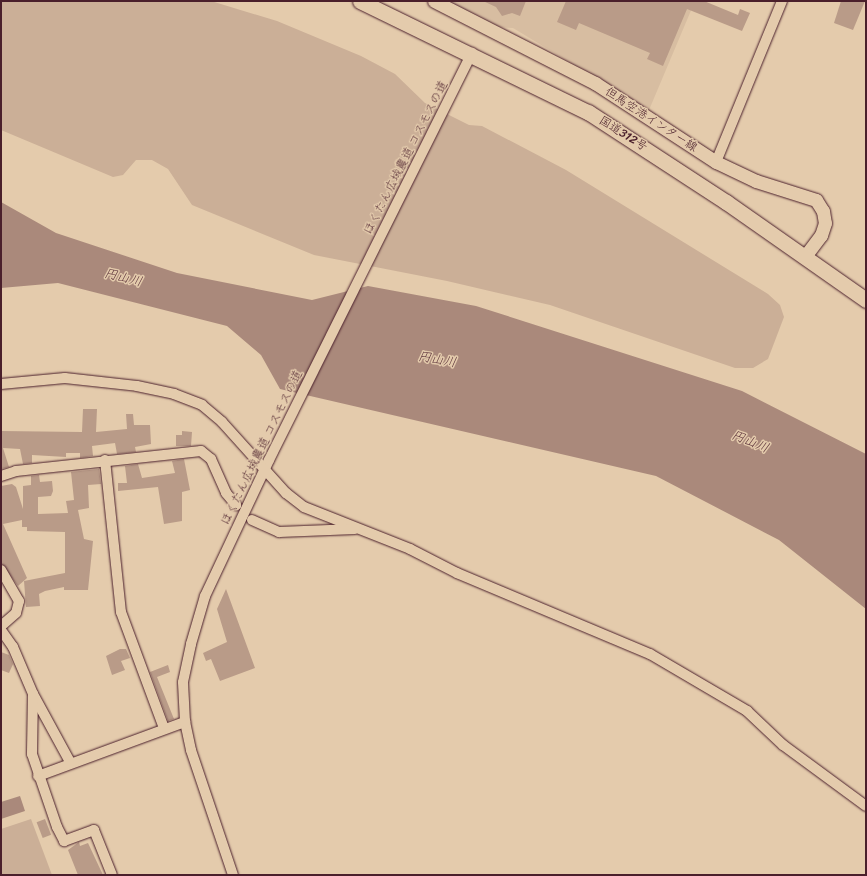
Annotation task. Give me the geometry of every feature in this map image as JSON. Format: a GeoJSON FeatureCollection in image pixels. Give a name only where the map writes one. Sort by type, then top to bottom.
{"type":"FeatureCollection","features":[{"type":"Feature","properties":{"kind":"highway","name":"国道312号"},"geometry":{"type":"LineString","coordinates":[[360,1],[472,53],[588,112],[805,256],[866,300]]}},
{"type":"Feature","properties":{"kind":"main road","name":"但馬空港インター線"},"geometry":{"type":"LineString","coordinates":[[434,1],[582,76],[716,162],[756,181],[816,200],[823,211],[825,223],[805,256]]}},
{"type":"Feature","properties":{"kind":"street"},"geometry":{"type":"LineString","coordinates":[[716,162],[782,1]]}},
{"type":"Feature","properties":{"kind":"street","name":"ほくたん広域農道 コスモスの道"},"geometry":{"type":"LineString","coordinates":[[233,875],[191,750],[185,722],[183,682],[205,596],[266,465],[462,76],[472,53]]}},
{"type":"Feature","properties":{"kind":"street"},"geometry":{"type":"LineString","coordinates":[[1,384],[65,378],[174,394],[202,405],[222,422],[266,465],[304,507],[610,634],[705,683],[747,711],[783,745],[866,806]]}},
{"type":"Feature","properties":{"kind":"street"},"geometry":{"type":"LineString","coordinates":[[1,476],[105,460],[201,451],[211,459],[223,488],[236,505]]}},
{"type":"Feature","properties":{"kind":"street"},"geometry":{"type":"LineString","coordinates":[[105,460],[121,612],[164,728]]}},
{"type":"Feature","properties":{"kind":"street"},"geometry":{"type":"LineString","coordinates":[[252,520],[278,532],[356,529]]}},
{"type":"Feature","properties":{"kind":"street"},"geometry":{"type":"LineString","coordinates":[[1,570],[19,601],[16,612],[1,626]]}},
{"type":"Feature","properties":{"kind":"street"},"geometry":{"type":"LineString","coordinates":[[1,630],[13,648],[33,694],[70,762]]}},
{"type":"Feature","properties":{"kind":"street"},"geometry":{"type":"LineString","coordinates":[[33,694],[32,754],[38,776],[64,841],[94,830],[112,875]]}},
{"type":"Feature","properties":{"kind":"street"},"geometry":{"type":"LineString","coordinates":[[38,776],[70,762],[164,728],[185,722]]}},
{"type":"Feature","properties":{"kind":"shaded area"},"geometry":{"type":"Polygon","coordinates":[[[1,1],[211,1],[277,21],[361,56],[395,74],[425,103],[469,125],[482,126],[566,170],[768,294],[780,305],[784,317],[768,359],[753,368],[735,368],[550,305],[447,281],[314,255],[192,205],[168,169],[152,160],[136,160],[123,175],[113,177],[1,130],[1,1]]]}},
{"type":"Feature","properties":{"kind":"shaded area"},"geometry":{"type":"Polygon","coordinates":[[[444,1],[695,1],[649,110],[513,28],[496,27],[444,1]]]}},
{"type":"Feature","properties":{"kind":"shaded area"},"geometry":{"type":"Polygon","coordinates":[[[31,819],[52,875],[1,875],[1,829],[31,819]]]}},
{"type":"Feature","properties":{"kind":"water","name":"円山川"},"geometry":{"type":"Polygon","coordinates":[[[1,202],[56,233],[177,273],[312,300],[368,286],[476,306],[742,391],[866,454],[866,609],[779,540],[656,476],[280,389],[261,355],[227,326],[58,283],[1,288],[1,202]]]}},
{"type":"Feature","properties":{"kind":"water"},"geometry":{"type":"Polygon","coordinates":[[[20,796],[25,811],[1,819],[1,802],[20,796]]]}},
{"type":"Feature","properties":{"kind":"building"},"geometry":{"type":"Polygon","coordinates":[[[483,1],[526,1],[520,16],[512,13],[502,16],[496,7],[483,1]]]}},
{"type":"Feature","properties":{"kind":"building"},"geometry":{"type":"Polygon","coordinates":[[[566,1],[704,1],[738,15],[740,9],[750,13],[742,31],[687,9],[663,66],[647,59],[650,53],[579,23],[576,30],[557,22],[566,1]]]}},
{"type":"Feature","properties":{"kind":"building"},"geometry":{"type":"Polygon","coordinates":[[[841,1],[865,1],[853,30],[834,23],[841,1]]]}},
{"type":"Feature","properties":{"kind":"building"},"geometry":{"type":"Polygon","coordinates":[[[83,409],[97,409],[96,432],[127,429],[126,414],[133,414],[134,425],[150,425],[151,444],[135,447],[136,452],[117,454],[115,443],[92,446],[93,456],[80,458],[80,453],[66,453],[66,457],[32,455],[32,463],[23,464],[20,449],[3,448],[9,467],[1,469],[1,431],[82,432],[83,409]]]}},
{"type":"Feature","properties":{"kind":"building"},"geometry":{"type":"Polygon","coordinates":[[[182,431],[192,432],[191,446],[176,446],[176,435],[182,435],[182,431]]]}},
{"type":"Feature","properties":{"kind":"building"},"geometry":{"type":"Polygon","coordinates":[[[184,459],[190,490],[182,492],[182,521],[164,524],[158,487],[118,491],[118,483],[127,483],[125,466],[138,464],[142,478],[175,473],[172,461],[184,459]]]}},
{"type":"Feature","properties":{"kind":"building"},"geometry":{"type":"Polygon","coordinates":[[[99,469],[101,484],[88,485],[89,508],[78,510],[84,539],[93,541],[88,590],[64,590],[64,587],[45,591],[39,594],[40,606],[26,607],[24,581],[65,573],[65,532],[27,531],[27,527],[22,527],[22,520],[3,524],[27,578],[18,586],[1,563],[1,486],[12,484],[16,487],[23,509],[23,486],[31,485],[31,476],[39,475],[40,482],[52,481],[53,491],[51,496],[38,497],[38,514],[68,513],[66,501],[74,500],[71,472],[99,469]]]}},
{"type":"Feature","properties":{"kind":"building"},"geometry":{"type":"Polygon","coordinates":[[[226,589],[255,668],[220,681],[211,659],[206,661],[203,653],[227,642],[217,609],[226,589]]]}},
{"type":"Feature","properties":{"kind":"building"},"geometry":{"type":"Polygon","coordinates":[[[120,649],[126,649],[130,658],[121,661],[125,670],[112,675],[106,656],[120,649]]]}},
{"type":"Feature","properties":{"kind":"building"},"geometry":{"type":"Polygon","coordinates":[[[1,652],[9,655],[13,664],[9,673],[1,670],[1,652]]]}},
{"type":"Feature","properties":{"kind":"building"},"geometry":{"type":"Polygon","coordinates":[[[168,665],[170,672],[157,677],[174,719],[168,721],[150,672],[168,665]]]}},
{"type":"Feature","properties":{"kind":"building"},"geometry":{"type":"Polygon","coordinates":[[[45,819],[51,835],[43,838],[37,822],[45,819]]]}},
{"type":"Feature","properties":{"kind":"building"},"geometry":{"type":"Polygon","coordinates":[[[79,842],[80,846],[88,843],[103,875],[78,875],[68,850],[79,842]]]}}]}
